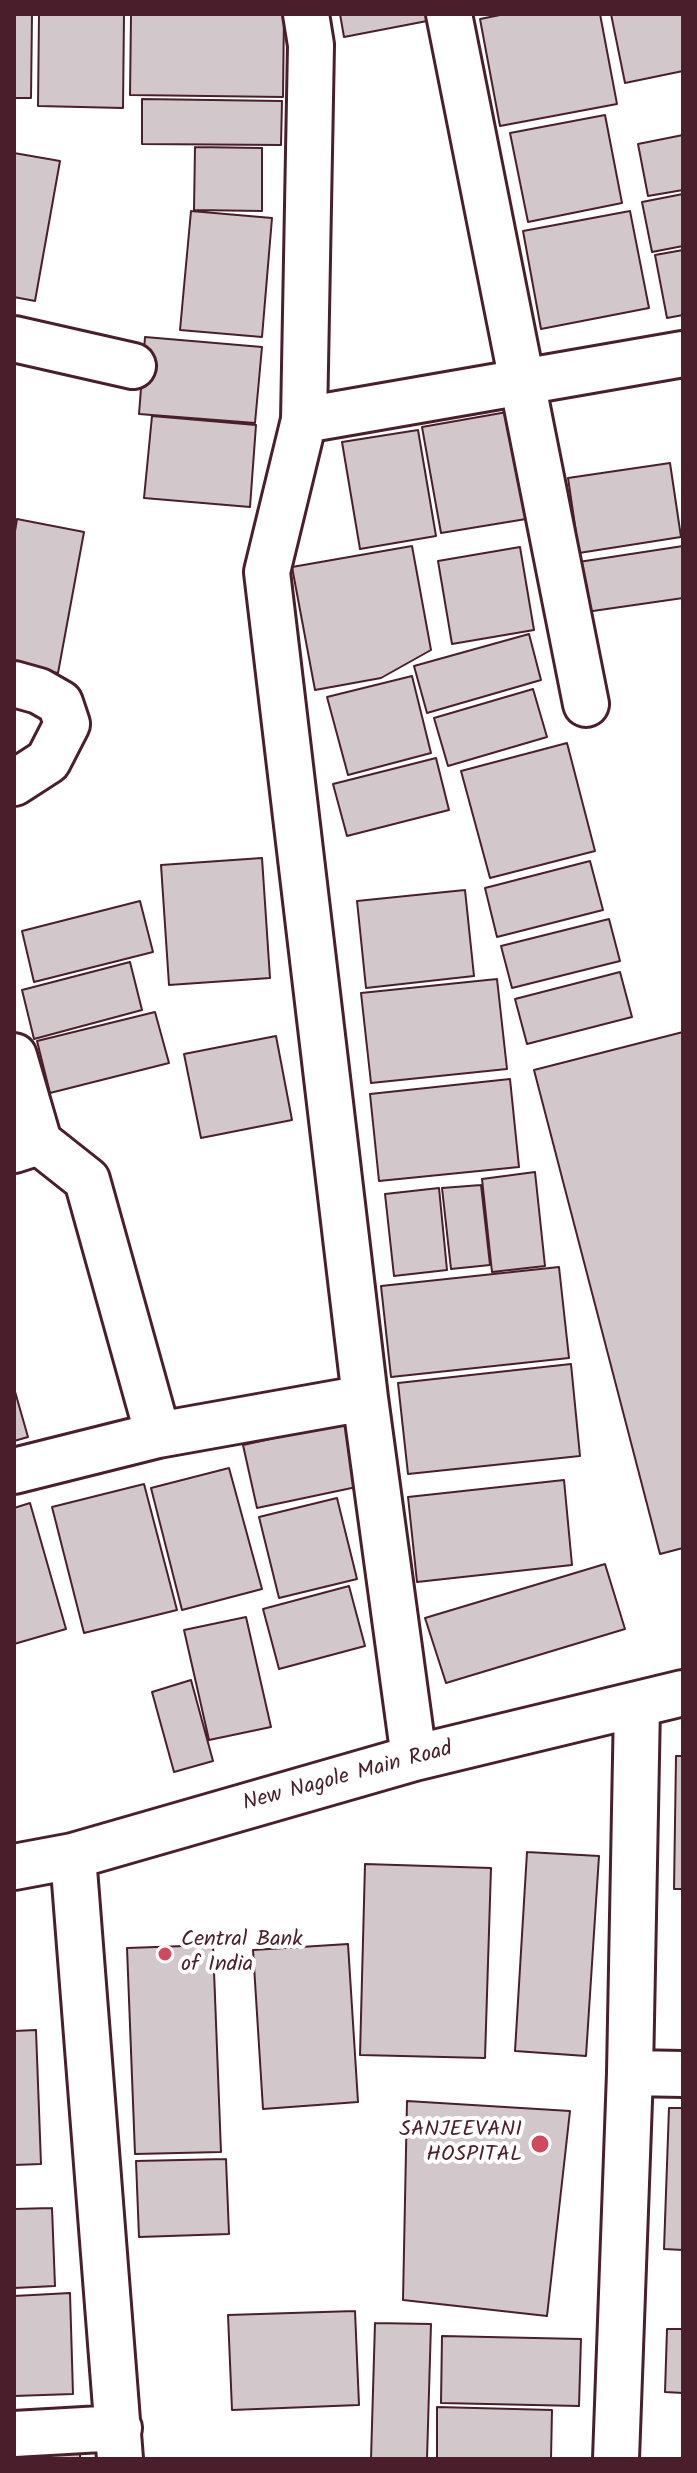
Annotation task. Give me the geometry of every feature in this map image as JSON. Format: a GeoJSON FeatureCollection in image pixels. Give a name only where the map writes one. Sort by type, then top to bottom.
{"type":"FeatureCollection","features":[{"type":"Feature","properties":{"kind":"street"},"geometry":{"type":"LineString","coordinates":[[306,14],[311,45],[304,420],[267,572],[365,1398],[414,1758]]}},
{"type":"Feature","properties":{"kind":"street"},"geometry":{"type":"LineString","coordinates":[[449,14],[586,704]]}},
{"type":"Feature","properties":{"kind":"street"},"geometry":{"type":"LineString","coordinates":[[14,339],[133,366]]}},
{"type":"Feature","properties":{"kind":"street"},"geometry":{"type":"LineString","coordinates":[[304,420],[683,354]]}},
{"type":"Feature","properties":{"kind":"street"},"geometry":{"type":"LineString","coordinates":[[14,684],[39,691],[60,703],[67,724],[48,761],[14,783]]}},
{"type":"Feature","properties":{"kind":"street"},"geometry":{"type":"LineString","coordinates":[[14,1056],[27,1146],[87,1180],[158,1435]]}},
{"type":"Feature","properties":{"kind":"street"},"geometry":{"type":"LineString","coordinates":[[14,1471],[158,1435],[365,1398]]}},
{"type":"Feature","properties":{"kind":"street","name":"New Nagole Main Road"},"geometry":{"type":"LineString","coordinates":[[14,1867],[73,1856],[414,1758],[683,1693]]}},
{"type":"Feature","properties":{"kind":"street"},"geometry":{"type":"LineString","coordinates":[[616,2459],[630,2073],[637,1706]]}},
{"type":"Feature","properties":{"kind":"street"},"geometry":{"type":"LineString","coordinates":[[14,2434],[120,2444],[73,1856]]}},
{"type":"Feature","properties":{"kind":"street"},"geometry":{"type":"LineString","coordinates":[[630,2073],[683,2074]]}},
{"type":"Feature","properties":{"kind":"building"},"geometry":{"type":"Polygon","coordinates":[[[14,14],[32,14],[31,98],[14,98],[14,14]]]}},
{"type":"Feature","properties":{"kind":"building"},"geometry":{"type":"Polygon","coordinates":[[[39,14],[124,14],[123,108],[38,106],[39,14]]]}},
{"type":"Feature","properties":{"kind":"building"},"geometry":{"type":"Polygon","coordinates":[[[131,14],[284,14],[283,97],[130,95],[131,14]]]}},
{"type":"Feature","properties":{"kind":"building"},"geometry":{"type":"Polygon","coordinates":[[[340,14],[426,14],[427,21],[344,37],[340,14]]]}},
{"type":"Feature","properties":{"kind":"building"},"geometry":{"type":"Polygon","coordinates":[[[505,14],[600,14],[617,104],[500,126],[480,19],[505,14]]]}},
{"type":"Feature","properties":{"kind":"building"},"geometry":{"type":"Polygon","coordinates":[[[611,14],[683,14],[683,71],[625,83],[611,14]]]}},
{"type":"Feature","properties":{"kind":"building"},"geometry":{"type":"Polygon","coordinates":[[[142,99],[282,101],[281,145],[142,144],[142,99]]]}},
{"type":"Feature","properties":{"kind":"building"},"geometry":{"type":"Polygon","coordinates":[[[605,115],[622,203],[528,222],[510,133],[605,115]]]}},
{"type":"Feature","properties":{"kind":"building"},"geometry":{"type":"Polygon","coordinates":[[[683,135],[683,190],[648,196],[638,144],[683,135]]]}},
{"type":"Feature","properties":{"kind":"building"},"geometry":{"type":"Polygon","coordinates":[[[195,147],[262,148],[262,211],[194,210],[195,147]]]}},
{"type":"Feature","properties":{"kind":"building"},"geometry":{"type":"Polygon","coordinates":[[[14,153],[60,161],[35,301],[14,297],[14,153]]]}},
{"type":"Feature","properties":{"kind":"building"},"geometry":{"type":"Polygon","coordinates":[[[683,194],[683,246],[652,252],[642,202],[683,194]]]}},
{"type":"Feature","properties":{"kind":"building"},"geometry":{"type":"Polygon","coordinates":[[[191,211],[272,218],[262,337],[180,330],[191,211]]]}},
{"type":"Feature","properties":{"kind":"building"},"geometry":{"type":"Polygon","coordinates":[[[630,211],[649,308],[541,329],[523,231],[630,211]]]}},
{"type":"Feature","properties":{"kind":"building"},"geometry":{"type":"Polygon","coordinates":[[[683,250],[683,315],[667,318],[655,255],[683,250]]]}},
{"type":"Feature","properties":{"kind":"building"},"geometry":{"type":"Polygon","coordinates":[[[145,337],[262,347],[255,423],[139,414],[145,337]]]}},
{"type":"Feature","properties":{"kind":"building"},"geometry":{"type":"Polygon","coordinates":[[[507,412],[526,519],[441,533],[422,427],[507,412]]]}},
{"type":"Feature","properties":{"kind":"building"},"geometry":{"type":"Polygon","coordinates":[[[152,416],[256,425],[250,507],[144,498],[152,416]]]}},
{"type":"Feature","properties":{"kind":"building"},"geometry":{"type":"Polygon","coordinates":[[[418,430],[436,536],[360,549],[342,442],[418,430]]]}},
{"type":"Feature","properties":{"kind":"building"},"geometry":{"type":"Polygon","coordinates":[[[670,463],[681,537],[579,553],[568,478],[670,463]]]}},
{"type":"Feature","properties":{"kind":"building"},"geometry":{"type":"Polygon","coordinates":[[[17,519],[84,532],[58,673],[14,666],[14,537],[17,519]]]}},
{"type":"Feature","properties":{"kind":"building"},"geometry":{"type":"Polygon","coordinates":[[[412,546],[431,650],[381,678],[315,690],[292,567],[412,546]]]}},
{"type":"Feature","properties":{"kind":"building"},"geometry":{"type":"Polygon","coordinates":[[[683,546],[683,598],[579,613],[572,563],[683,546]]]}},
{"type":"Feature","properties":{"kind":"building"},"geometry":{"type":"Polygon","coordinates":[[[520,547],[534,630],[452,644],[438,561],[520,547]]]}},
{"type":"Feature","properties":{"kind":"building"},"geometry":{"type":"Polygon","coordinates":[[[529,634],[541,680],[427,713],[414,666],[529,634]]]}},
{"type":"Feature","properties":{"kind":"building"},"geometry":{"type":"Polygon","coordinates":[[[412,676],[431,753],[348,775],[327,697],[412,676]]]}},
{"type":"Feature","properties":{"kind":"building"},"geometry":{"type":"Polygon","coordinates":[[[533,689],[547,737],[448,766],[434,718],[533,689]]]}},
{"type":"Feature","properties":{"kind":"building"},"geometry":{"type":"Polygon","coordinates":[[[567,743],[595,851],[490,878],[461,771],[567,743]]]}},
{"type":"Feature","properties":{"kind":"building"},"geometry":{"type":"Polygon","coordinates":[[[436,758],[449,810],[347,836],[333,784],[436,758]]]}},
{"type":"Feature","properties":{"kind":"building"},"geometry":{"type":"Polygon","coordinates":[[[262,858],[270,978],[169,985],[161,865],[262,858]]]}},
{"type":"Feature","properties":{"kind":"building"},"geometry":{"type":"Polygon","coordinates":[[[590,861],[603,910],[497,937],[485,888],[590,861]]]}},
{"type":"Feature","properties":{"kind":"building"},"geometry":{"type":"Polygon","coordinates":[[[465,890],[474,976],[366,988],[357,901],[465,890]]]}},
{"type":"Feature","properties":{"kind":"building"},"geometry":{"type":"Polygon","coordinates":[[[140,901],[153,952],[34,982],[22,931],[140,901]]]}},
{"type":"Feature","properties":{"kind":"building"},"geometry":{"type":"Polygon","coordinates":[[[609,919],[620,961],[512,988],[501,946],[609,919]]]}},
{"type":"Feature","properties":{"kind":"building"},"geometry":{"type":"Polygon","coordinates":[[[130,962],[142,1010],[34,1039],[22,990],[130,962]]]}},
{"type":"Feature","properties":{"kind":"building"},"geometry":{"type":"Polygon","coordinates":[[[620,972],[632,1017],[527,1044],[515,999],[620,972]]]}},
{"type":"Feature","properties":{"kind":"building"},"geometry":{"type":"Polygon","coordinates":[[[497,979],[507,1069],[371,1083],[361,993],[497,979]]]}},
{"type":"Feature","properties":{"kind":"building"},"geometry":{"type":"Polygon","coordinates":[[[155,1012],[169,1063],[50,1093],[37,1041],[155,1012]]]}},
{"type":"Feature","properties":{"kind":"building"},"geometry":{"type":"Polygon","coordinates":[[[683,1032],[683,1548],[660,1554],[534,1070],[683,1032]]]}},
{"type":"Feature","properties":{"kind":"building"},"geometry":{"type":"Polygon","coordinates":[[[276,1036],[292,1120],[201,1138],[184,1054],[276,1036]]]}},
{"type":"Feature","properties":{"kind":"building"},"geometry":{"type":"Polygon","coordinates":[[[510,1079],[519,1167],[379,1181],[370,1094],[510,1079]]]}},
{"type":"Feature","properties":{"kind":"building"},"geometry":{"type":"Polygon","coordinates":[[[535,1172],[545,1266],[492,1272],[482,1179],[535,1172]]]}},
{"type":"Feature","properties":{"kind":"building"},"geometry":{"type":"Polygon","coordinates":[[[481,1185],[490,1265],[451,1269],[442,1188],[481,1185]]]}},
{"type":"Feature","properties":{"kind":"building"},"geometry":{"type":"Polygon","coordinates":[[[439,1188],[447,1270],[394,1276],[385,1194],[439,1188]]]}},
{"type":"Feature","properties":{"kind":"building"},"geometry":{"type":"Polygon","coordinates":[[[559,1267],[569,1358],[391,1377],[381,1286],[559,1267]]]}},
{"type":"Feature","properties":{"kind":"building"},"geometry":{"type":"Polygon","coordinates":[[[571,1364],[580,1456],[408,1474],[398,1383],[571,1364]]]}},
{"type":"Feature","properties":{"kind":"building"},"geometry":{"type":"Polygon","coordinates":[[[14,1388],[28,1437],[14,1441],[14,1388]]]}},
{"type":"Feature","properties":{"kind":"building"},"geometry":{"type":"Polygon","coordinates":[[[352,1421],[366,1485],[257,1508],[243,1445],[352,1421]]]}},
{"type":"Feature","properties":{"kind":"building"},"geometry":{"type":"Polygon","coordinates":[[[229,1468],[262,1589],[182,1610],[151,1488],[229,1468]]]}},
{"type":"Feature","properties":{"kind":"building"},"geometry":{"type":"Polygon","coordinates":[[[564,1480],[572,1565],[417,1582],[408,1497],[564,1480]]]}},
{"type":"Feature","properties":{"kind":"building"},"geometry":{"type":"Polygon","coordinates":[[[144,1484],[177,1610],[84,1633],[52,1507],[144,1484]]]}},
{"type":"Feature","properties":{"kind":"building"},"geometry":{"type":"Polygon","coordinates":[[[337,1498],[357,1579],[279,1598],[259,1517],[337,1498]]]}},
{"type":"Feature","properties":{"kind":"building"},"geometry":{"type":"Polygon","coordinates":[[[30,1503],[66,1629],[14,1644],[14,1508],[30,1503]]]}},
{"type":"Feature","properties":{"kind":"building"},"geometry":{"type":"Polygon","coordinates":[[[605,1564],[625,1629],[446,1683],[425,1618],[605,1564]]]}},
{"type":"Feature","properties":{"kind":"building"},"geometry":{"type":"Polygon","coordinates":[[[349,1586],[365,1646],[279,1669],[263,1609],[349,1586]]]}},
{"type":"Feature","properties":{"kind":"building"},"geometry":{"type":"Polygon","coordinates":[[[246,1617],[271,1727],[209,1740],[184,1630],[246,1617]]]}},
{"type":"Feature","properties":{"kind":"building"},"geometry":{"type":"Polygon","coordinates":[[[191,1680],[213,1761],[174,1772],[152,1692],[191,1680]]]}},
{"type":"Feature","properties":{"kind":"building"},"geometry":{"type":"Polygon","coordinates":[[[676,1756],[683,1756],[683,1889],[674,1889],[676,1756]]]}},
{"type":"Feature","properties":{"kind":"building"},"geometry":{"type":"Polygon","coordinates":[[[527,1852],[599,1856],[586,2056],[515,2051],[527,1852]]]}},
{"type":"Feature","properties":{"kind":"building"},"geometry":{"type":"Polygon","coordinates":[[[365,1864],[491,1868],[485,2058],[360,2055],[365,1864]]]}},
{"type":"Feature","properties":{"kind":"building"},"geometry":{"type":"Polygon","coordinates":[[[348,1944],[358,2102],[263,2109],[253,1950],[348,1944]]]}},
{"type":"Feature","properties":{"kind":"building"},"geometry":{"type":"Polygon","coordinates":[[[213,1945],[221,2152],[135,2154],[127,1948],[213,1945]]]}},
{"type":"Feature","properties":{"kind":"building"},"geometry":{"type":"Polygon","coordinates":[[[36,2030],[41,2164],[14,2165],[14,2031],[36,2030]]]}},
{"type":"Feature","properties":{"kind":"building"},"geometry":{"type":"Polygon","coordinates":[[[407,2101],[570,2111],[547,2316],[403,2300],[407,2101]]]}},
{"type":"Feature","properties":{"kind":"building"},"geometry":{"type":"Polygon","coordinates":[[[669,2108],[683,2108],[683,2250],[664,2249],[669,2108]]]}},
{"type":"Feature","properties":{"kind":"building"},"geometry":{"type":"Polygon","coordinates":[[[226,2159],[229,2234],[139,2237],[136,2161],[226,2159]]]}},
{"type":"Feature","properties":{"kind":"building"},"geometry":{"type":"Polygon","coordinates":[[[52,2208],[55,2286],[14,2288],[14,2209],[52,2208]]]}},
{"type":"Feature","properties":{"kind":"building"},"geometry":{"type":"Polygon","coordinates":[[[70,2293],[73,2394],[14,2396],[14,2296],[70,2293]]]}},
{"type":"Feature","properties":{"kind":"building"},"geometry":{"type":"Polygon","coordinates":[[[355,2311],[359,2405],[232,2410],[228,2315],[355,2311]]]}},
{"type":"Feature","properties":{"kind":"building"},"geometry":{"type":"Polygon","coordinates":[[[375,2323],[431,2324],[427,2459],[371,2459],[375,2323]]]}},
{"type":"Feature","properties":{"kind":"building"},"geometry":{"type":"Polygon","coordinates":[[[667,2329],[683,2329],[683,2393],[665,2392],[667,2329]]]}},
{"type":"Feature","properties":{"kind":"building"},"geometry":{"type":"Polygon","coordinates":[[[442,2336],[581,2339],[579,2406],[441,2403],[442,2336]]]}},
{"type":"Feature","properties":{"kind":"building"},"geometry":{"type":"Polygon","coordinates":[[[437,2407],[552,2410],[551,2459],[437,2459],[437,2407]]]}},
{"type":"Feature","properties":{"kind":"building"},"geometry":{"type":"Polygon","coordinates":[[[80,2452],[80,2459],[14,2459],[14,2457],[80,2452]]]}},
{"type":"Feature","properties":{"kind":"place","name":"Central Bank of India"},"geometry":{"type":"Point","coordinates":[165,1954]}},
{"type":"Feature","properties":{"kind":"place","name":"SANJEEVANI HOSPITAL"},"geometry":{"type":"Point","coordinates":[540,2144]}}]}
